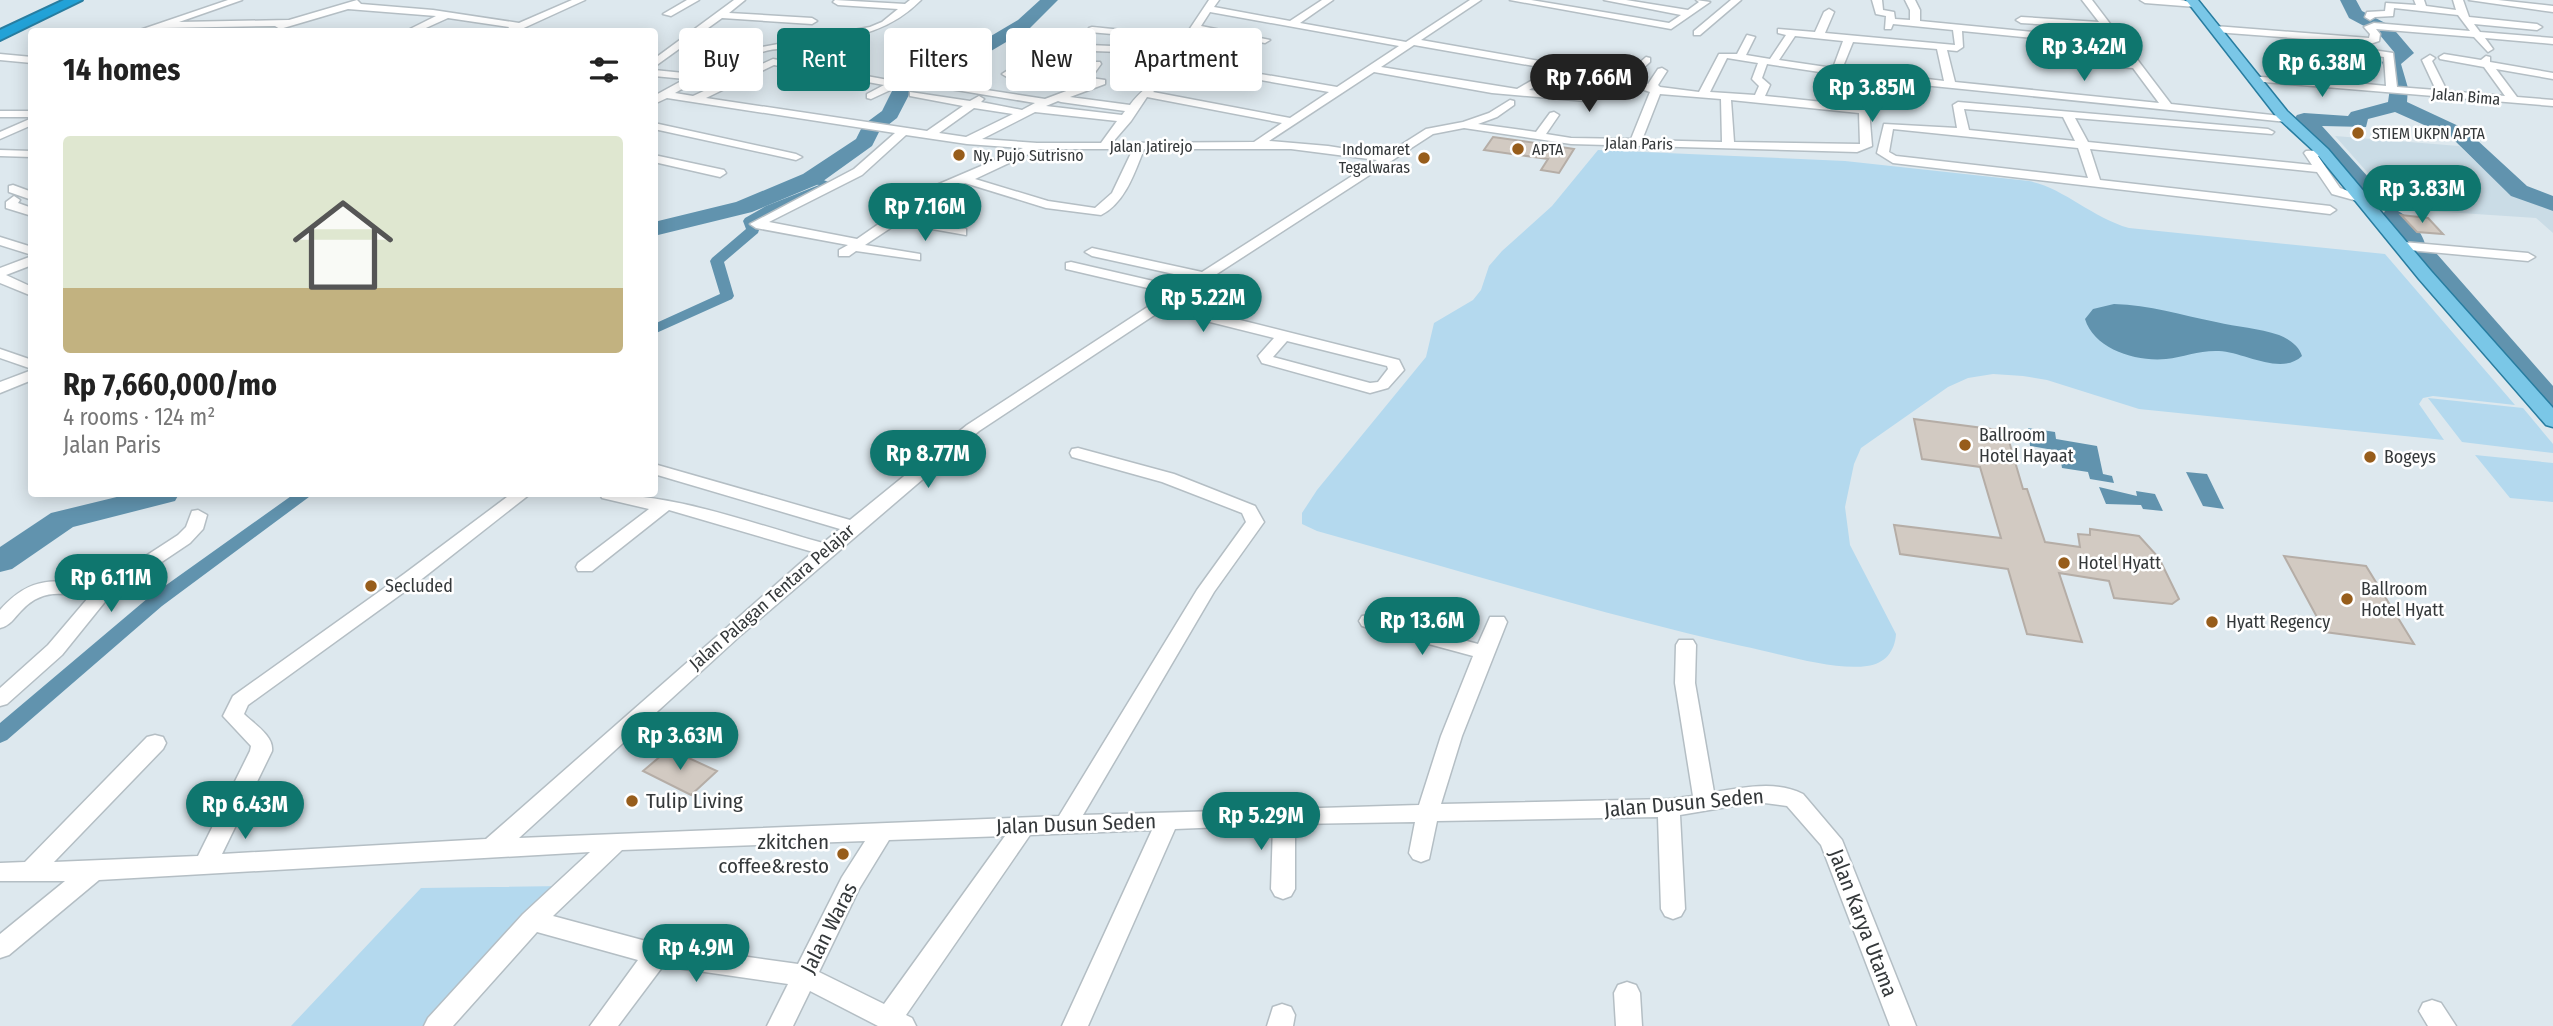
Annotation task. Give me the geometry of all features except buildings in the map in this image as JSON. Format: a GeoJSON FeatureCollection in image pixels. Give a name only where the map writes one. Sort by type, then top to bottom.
{"type":"FeatureCollection","features":[{"type":"Feature","properties":{"kind":"highway"},"geometry":{"type":"LineString","coordinates":[[0,30],[63,0]]}},
{"type":"Feature","properties":{"kind":"highway"},"geometry":{"type":"LineString","coordinates":[[0,36],[75,0]]}},
{"type":"Feature","properties":{"kind":"main road"},"geometry":{"type":"LineString","coordinates":[[2194,2],[2252,78],[2321,161],[2361,198],[2553,421]]}},
{"type":"Feature","properties":{"kind":"street"},"geometry":{"type":"LineString","coordinates":[[147,28],[237,0]]}},
{"type":"Feature","properties":{"kind":"street"},"geometry":{"type":"LineString","coordinates":[[277,28],[368,0]]}},
{"type":"Feature","properties":{"kind":"street"},"geometry":{"type":"LineString","coordinates":[[517,28],[580,0]]}},
{"type":"Feature","properties":{"kind":"street"},"geometry":{"type":"LineString","coordinates":[[668,14],[694,0]]}},
{"type":"Feature","properties":{"kind":"street"},"geometry":{"type":"LineString","coordinates":[[658,61],[740,0]]}},
{"type":"Feature","properties":{"kind":"street"},"geometry":{"type":"LineString","coordinates":[[1292,24],[1328,0]]}},
{"type":"Feature","properties":{"kind":"street"},"geometry":{"type":"LineString","coordinates":[[1259,143],[1476,0]]}},
{"type":"Feature","properties":{"kind":"street"},"geometry":{"type":"LineString","coordinates":[[1515,0],[1543,2],[1665,25],[1676,25],[1704,2],[1701,0]]}},
{"type":"Feature","properties":{"kind":"street"},"geometry":{"type":"LineString","coordinates":[[1609,0],[1689,13]]}},
{"type":"Feature","properties":{"kind":"street"},"geometry":{"type":"LineString","coordinates":[[1697,33],[1736,0]]}},
{"type":"Feature","properties":{"kind":"street"},"geometry":{"type":"LineString","coordinates":[[1877,0],[1879,12],[1891,14],[1883,43]]}},
{"type":"Feature","properties":{"kind":"street"},"geometry":{"type":"LineString","coordinates":[[1910,0],[1915,10],[1915,22]]}},
{"type":"Feature","properties":{"kind":"street"},"geometry":{"type":"LineString","coordinates":[[2087,0],[2168,108]]}},
{"type":"Feature","properties":{"kind":"street"},"geometry":{"type":"LineString","coordinates":[[2145,0],[2194,2]]}},
{"type":"Feature","properties":{"kind":"street"},"geometry":{"type":"LineString","coordinates":[[2458,0],[2463,17],[2478,35],[2488,61],[2514,100]]}},
{"type":"Feature","properties":{"kind":"street"},"geometry":{"type":"LineString","coordinates":[[2474,0],[2553,9]]}},
{"type":"Feature","properties":{"kind":"street"},"geometry":{"type":"LineString","coordinates":[[828,9],[839,1],[912,3]]}},
{"type":"Feature","properties":{"kind":"street"},"geometry":{"type":"LineString","coordinates":[[870,29],[885,24],[912,3]]}},
{"type":"Feature","properties":{"kind":"street"},"geometry":{"type":"LineString","coordinates":[[2382,27],[2369,15],[2390,14],[2389,5],[2420,4],[2463,17],[2538,27]]}},
{"type":"Feature","properties":{"kind":"street"},"geometry":{"type":"LineString","coordinates":[[1196,28],[1211,5],[1292,24],[1562,68],[1569,68],[1583,60]]}},
{"type":"Feature","properties":{"kind":"street"},"geometry":{"type":"LineString","coordinates":[[348,6],[447,15],[522,26]]}},
{"type":"Feature","properties":{"kind":"street"},"geometry":{"type":"LineString","coordinates":[[1819,35],[1829,12]]}},
{"type":"Feature","properties":{"kind":"street"},"geometry":{"type":"LineString","coordinates":[[187,14],[262,13]]}},
{"type":"Feature","properties":{"kind":"street"},"geometry":{"type":"LineString","coordinates":[[417,28],[447,15]]}},
{"type":"Feature","properties":{"kind":"street"},"geometry":{"type":"LineString","coordinates":[[718,15],[815,18],[811,28]]}},
{"type":"Feature","properties":{"kind":"street"},"geometry":{"type":"LineString","coordinates":[[2021,20],[2105,24]]}},
{"type":"Feature","properties":{"kind":"street"},"geometry":{"type":"LineString","coordinates":[[1890,21],[2033,36]]}},
{"type":"Feature","properties":{"kind":"street"},"geometry":{"type":"LineString","coordinates":[[156,24],[290,23]]}},
{"type":"Feature","properties":{"kind":"street"},"geometry":{"type":"LineString","coordinates":[[1781,31],[1883,43],[1957,48],[1960,45],[1957,27]]}},
{"type":"Feature","properties":{"kind":"street"},"geometry":{"type":"LineString","coordinates":[[2340,44],[2375,39],[2375,34],[2369,27],[2553,41]]}},
{"type":"Feature","properties":{"kind":"street"},"geometry":{"type":"LineString","coordinates":[[2215,29],[2340,44],[2389,55],[2396,90]]}},
{"type":"Feature","properties":{"kind":"street"},"geometry":{"type":"LineString","coordinates":[[1759,98],[1765,85],[1757,79],[1793,32]]}},
{"type":"Feature","properties":{"kind":"street"},"geometry":{"type":"LineString","coordinates":[[1741,57],[1750,37]]}},
{"type":"Feature","properties":{"kind":"street"},"geometry":{"type":"LineString","coordinates":[[1837,70],[1850,39]]}},
{"type":"Feature","properties":{"kind":"street"},"geometry":{"type":"LineString","coordinates":[[2340,44],[2351,86]]}},
{"type":"Feature","properties":{"kind":"street"},"geometry":{"type":"LineString","coordinates":[[658,48],[676,47]]}},
{"type":"Feature","properties":{"kind":"street"},"geometry":{"type":"LineString","coordinates":[[1942,48],[1950,84]]}},
{"type":"Feature","properties":{"kind":"street"},"geometry":{"type":"LineString","coordinates":[[1703,95],[1725,56],[1879,78],[2287,119]]}},
{"type":"Feature","properties":{"kind":"street"},"geometry":{"type":"LineString","coordinates":[[0,57],[28,62]]}},
{"type":"Feature","properties":{"kind":"street"},"geometry":{"type":"LineString","coordinates":[[2444,57],[2488,61],[2553,76]]}},
{"type":"Feature","properties":{"kind":"street"},"geometry":{"type":"LineString","coordinates":[[2430,58],[2427,60],[2431,72],[2443,94]]}},
{"type":"Feature","properties":{"kind":"street"},"geometry":{"type":"LineString","coordinates":[[1578,81],[1587,83],[1621,79],[1633,74],[1646,60]]}},
{"type":"Feature","properties":{"kind":"street"},"geometry":{"type":"LineString","coordinates":[[666,95],[695,99],[773,62],[884,82]]}},
{"type":"Feature","properties":{"kind":"street"},"geometry":{"type":"LineString","coordinates":[[2072,62],[2138,65]]}},
{"type":"Feature","properties":{"kind":"street"},"geometry":{"type":"LineString","coordinates":[[15,73],[28,65]]}},
{"type":"Feature","properties":{"kind":"street"},"geometry":{"type":"LineString","coordinates":[[1371,68],[1519,92],[1586,98],[1597,96],[1600,89]]}},
{"type":"Feature","properties":{"kind":"street"},"geometry":{"type":"LineString","coordinates":[[1656,90],[1653,85],[1662,71]]}},
{"type":"Feature","properties":{"kind":"street"},"geometry":{"type":"LineString","coordinates":[[658,73],[679,75]]}},
{"type":"Feature","properties":{"kind":"street"},"geometry":{"type":"LineString","coordinates":[[992,86],[1006,75]]}},
{"type":"Feature","properties":{"kind":"street"},"geometry":{"type":"LineString","coordinates":[[1262,77],[1337,90]]}},
{"type":"Feature","properties":{"kind":"street"},"geometry":{"type":"LineString","coordinates":[[1519,92],[1541,78]]}},
{"type":"Feature","properties":{"kind":"street","name":"Jalan Paris"},"geometry":{"type":"LineString","coordinates":[[1385,158],[1430,131],[1464,125],[1571,141],[1857,149],[1866,146],[1864,110],[1879,78]]}},
{"type":"Feature","properties":{"kind":"street","name":"Jalan Bima"},"geometry":{"type":"LineString","coordinates":[[2252,78],[2553,103]]}},
{"type":"Feature","properties":{"kind":"street"},"geometry":{"type":"LineString","coordinates":[[1621,79],[1656,90],[1864,110]]}},
{"type":"Feature","properties":{"kind":"street"},"geometry":{"type":"LineString","coordinates":[[658,99],[679,87]]}},
{"type":"Feature","properties":{"kind":"street"},"geometry":{"type":"LineString","coordinates":[[871,96],[884,89]]}},
{"type":"Feature","properties":{"kind":"street"},"geometry":{"type":"LineString","coordinates":[[1635,143],[1656,90]]}},
{"type":"Feature","properties":{"kind":"street"},"geometry":{"type":"LineString","coordinates":[[929,135],[976,103],[985,91],[1134,108]]}},
{"type":"Feature","properties":{"kind":"street"},"geometry":{"type":"LineString","coordinates":[[967,141],[1028,110],[1078,91]]}},
{"type":"Feature","properties":{"kind":"street"},"geometry":{"type":"LineString","coordinates":[[1104,146],[1147,91]]}},
{"type":"Feature","properties":{"kind":"street"},"geometry":{"type":"LineString","coordinates":[[1173,98],[1184,91]]}},
{"type":"Feature","properties":{"kind":"street"},"geometry":{"type":"LineString","coordinates":[[1144,93],[1289,121]]}},
{"type":"Feature","properties":{"kind":"street"},"geometry":{"type":"LineString","coordinates":[[914,94],[1028,110],[1127,119]]}},
{"type":"Feature","properties":{"kind":"street"},"geometry":{"type":"LineString","coordinates":[[1727,97],[1728,144]]}},
{"type":"Feature","properties":{"kind":"street","name":"Jalan Jatirejo"},"geometry":{"type":"LineString","coordinates":[[695,99],[967,141],[1037,146],[1233,146],[1259,143],[1321,147],[1385,158]]}},
{"type":"Feature","properties":{"kind":"street"},"geometry":{"type":"LineString","coordinates":[[1464,125],[1493,115],[1510,103]]}},
{"type":"Feature","properties":{"kind":"street"},"geometry":{"type":"LineString","coordinates":[[1963,130],[1958,105],[2268,132]]}},
{"type":"Feature","properties":{"kind":"street"},"geometry":{"type":"LineString","coordinates":[[0,114],[28,114]]}},
{"type":"Feature","properties":{"kind":"street"},"geometry":{"type":"LineString","coordinates":[[2067,114],[2083,144],[2095,182]]}},
{"type":"Feature","properties":{"kind":"street"},"geometry":{"type":"LineString","coordinates":[[1539,136],[1554,115]]}},
{"type":"Feature","properties":{"kind":"street"},"geometry":{"type":"LineString","coordinates":[[0,136],[28,123]]}},
{"type":"Feature","properties":{"kind":"street"},"geometry":{"type":"LineString","coordinates":[[2321,161],[2083,144],[1963,130],[1888,126],[1883,153],[1893,159],[2330,210]]}},
{"type":"Feature","properties":{"kind":"street"},"geometry":{"type":"LineString","coordinates":[[658,127],[796,157]]}},
{"type":"Feature","properties":{"kind":"street"},"geometry":{"type":"LineString","coordinates":[[905,130],[858,172],[756,224],[852,248],[915,257]]}},
{"type":"Feature","properties":{"kind":"street"},"geometry":{"type":"LineString","coordinates":[[852,248],[936,190],[999,165],[1037,146]]}},
{"type":"Feature","properties":{"kind":"street"},"geometry":{"type":"LineString","coordinates":[[961,178],[1046,204],[1097,212],[1104,210],[1115,197],[1140,146]]}},
{"type":"Feature","properties":{"kind":"street"},"geometry":{"type":"LineString","coordinates":[[0,153],[28,154]]}},
{"type":"Feature","properties":{"kind":"street","name":"Jalan Palagan Tentara Pelajar"},"geometry":{"type":"LineString","coordinates":[[491,849],[853,527],[973,428],[1385,158]]}},
{"type":"Feature","properties":{"kind":"street"},"geometry":{"type":"LineString","coordinates":[[658,159],[720,173]]}},
{"type":"Feature","properties":{"kind":"street"},"geometry":{"type":"LineString","coordinates":[[28,196],[13,195],[10,205],[28,211]]}},
{"type":"Feature","properties":{"kind":"street"},"geometry":{"type":"LineString","coordinates":[[896,219],[961,232]]}},
{"type":"Feature","properties":{"kind":"street"},"geometry":{"type":"LineString","coordinates":[[0,240],[28,250]]}},
{"type":"Feature","properties":{"kind":"street"},"geometry":{"type":"LineString","coordinates":[[2403,246],[2528,257]]}},
{"type":"Feature","properties":{"kind":"street"},"geometry":{"type":"LineString","coordinates":[[1092,252],[1203,276]]}},
{"type":"Feature","properties":{"kind":"street"},"geometry":{"type":"LineString","coordinates":[[0,273],[28,262]]}},
{"type":"Feature","properties":{"kind":"street"},"geometry":{"type":"LineString","coordinates":[[1072,266],[1179,291]]}},
{"type":"Feature","properties":{"kind":"street"},"geometry":{"type":"LineString","coordinates":[[0,278],[28,290]]}},
{"type":"Feature","properties":{"kind":"street"},"geometry":{"type":"LineString","coordinates":[[1161,305],[1394,363],[1396,370],[1383,385],[1370,388],[1267,360],[1265,356],[1284,336]]}},
{"type":"Feature","properties":{"kind":"street"},"geometry":{"type":"LineString","coordinates":[[0,353],[28,364]]}},
{"type":"Feature","properties":{"kind":"street"},"geometry":{"type":"LineString","coordinates":[[0,388],[28,376]]}},
{"type":"Feature","properties":{"kind":"street"},"geometry":{"type":"LineString","coordinates":[[1065,825],[1206,590],[1255,522],[1249,510],[1168,478],[1078,453]]}},
{"type":"Feature","properties":{"kind":"street"},"geometry":{"type":"LineString","coordinates":[[658,470],[853,527]]}},
{"type":"Feature","properties":{"kind":"street"},"geometry":{"type":"LineString","coordinates":[[658,496],[666,503]]}},
{"type":"Feature","properties":{"kind":"street"},"geometry":{"type":"LineString","coordinates":[[205,865],[261,751],[262,744],[233,716],[240,701],[411,578],[517,497]]}},
{"type":"Feature","properties":{"kind":"street"},"geometry":{"type":"LineString","coordinates":[[621,497],[651,504],[666,503],[827,550]]}},
{"type":"Feature","properties":{"kind":"street"},"geometry":{"type":"LineString","coordinates":[[585,567],[666,503]]}},
{"type":"Feature","properties":{"kind":"street"},"geometry":{"type":"LineString","coordinates":[[0,699],[60,647],[101,594],[184,539],[194,529],[198,515]]}},
{"type":"Feature","properties":{"kind":"street"},"geometry":{"type":"LineString","coordinates":[[0,622],[25,596],[42,588],[101,594]]}},
{"type":"Feature","properties":{"kind":"street"},"geometry":{"type":"LineString","coordinates":[[1369,621],[1485,653]]}},
{"type":"Feature","properties":{"kind":"street"},"geometry":{"type":"LineString","coordinates":[[1421,853],[1426,815],[1457,719],[1497,622]]}},
{"type":"Feature","properties":{"kind":"street"},"geometry":{"type":"LineString","coordinates":[[1686,645],[1685,683],[1705,803]]}},
{"type":"Feature","properties":{"kind":"street"},"geometry":{"type":"LineString","coordinates":[[31,871],[155,743]]}},
{"type":"Feature","properties":{"kind":"street","name":"Jalan Dusun Seden"},"geometry":{"type":"LineString","coordinates":[[0,872],[94,871],[616,841],[1024,825],[1284,816],[1669,808],[1757,794],[1787,796]]}},
{"type":"Feature","properties":{"kind":"street","name":"Jalan Karya Utama"},"geometry":{"type":"LineString","coordinates":[[1787,796],[1795,800],[1831,840],[1903,1026]]}},
{"type":"Feature","properties":{"kind":"street"},"geometry":{"type":"LineString","coordinates":[[1669,808],[1673,909]]}},
{"type":"Feature","properties":{"kind":"street"},"geometry":{"type":"LineString","coordinates":[[1283,889],[1284,816]]}},
{"type":"Feature","properties":{"kind":"street"},"geometry":{"type":"LineString","coordinates":[[1075,1026],[1167,821]]}},
{"type":"Feature","properties":{"kind":"street"},"geometry":{"type":"LineString","coordinates":[[532,921],[657,955],[804,976],[896,1022],[1024,825]]}},
{"type":"Feature","properties":{"kind":"street","name":"Jalan Waras"},"geometry":{"type":"LineString","coordinates":[[780,1026],[850,884],[883,832]]}},
{"type":"Feature","properties":{"kind":"street"},"geometry":{"type":"LineString","coordinates":[[437,1026],[532,921],[616,841]]}},
{"type":"Feature","properties":{"kind":"street"},"geometry":{"type":"LineString","coordinates":[[0,948],[94,871]]}},
{"type":"Feature","properties":{"kind":"street"},"geometry":{"type":"LineString","coordinates":[[603,1026],[657,955]]}},
{"type":"Feature","properties":{"kind":"street"},"geometry":{"type":"LineString","coordinates":[[1627,992],[1629,1026]]}},
{"type":"Feature","properties":{"kind":"shaded area"},"geometry":{"type":"Polygon","coordinates":[[[2335,136],[2459,146],[2505,189],[2553,209],[2553,233],[2536,218],[2400,209],[2335,136]]]}},
{"type":"Feature","properties":{"kind":"shaded area"},"geometry":{"type":"Polygon","coordinates":[[[1598,150],[1845,161],[2029,181],[2054,190],[2102,217],[2129,228],[2385,254],[2515,405],[2433,396],[2423,398],[2419,404],[2444,440],[2139,409],[2047,380],[2023,376],[1993,374],[1968,378],[1948,387],[1861,448],[1854,464],[1845,507],[1850,545],[1896,634],[1894,646],[1888,656],[1879,663],[1867,666],[1822,664],[1635,620],[1317,531],[1302,524],[1302,513],[1317,490],[1426,357],[1434,323],[1473,300],[1481,290],[1489,266],[1552,206],[1598,150]]]}},
{"type":"Feature","properties":{"kind":"shaded area"},"geometry":{"type":"Polygon","coordinates":[[[2114,304],[2153,308],[2271,333],[2290,341],[2302,356],[2284,364],[2219,351],[2166,359],[2130,356],[2107,346],[2097,338],[2085,319],[2093,309],[2114,304]]]}},
{"type":"Feature","properties":{"kind":"shaded area"},"geometry":{"type":"Polygon","coordinates":[[[2428,398],[2523,408],[2553,444],[2553,453],[2462,442],[2428,398]]]}},
{"type":"Feature","properties":{"kind":"shaded area"},"geometry":{"type":"Polygon","coordinates":[[[2028,428],[2055,432],[2056,439],[2097,446],[2103,474],[2112,476],[2114,483],[2090,479],[2088,472],[2062,468],[2059,451],[2030,446],[2028,428]]]}},
{"type":"Feature","properties":{"kind":"shaded area"},"geometry":{"type":"Polygon","coordinates":[[[2475,455],[2553,463],[2553,502],[2510,498],[2475,455]]]}},
{"type":"Feature","properties":{"kind":"shaded area"},"geometry":{"type":"Polygon","coordinates":[[[2186,472],[2207,474],[2224,509],[2203,506],[2186,472]]]}},
{"type":"Feature","properties":{"kind":"shaded area"},"geometry":{"type":"Polygon","coordinates":[[[2099,487],[2137,496],[2136,491],[2155,494],[2163,511],[2143,509],[2141,505],[2106,504],[2099,487]]]}},
{"type":"Feature","properties":{"kind":"shaded area"},"geometry":{"type":"Polygon","coordinates":[[[565,886],[431,1026],[291,1026],[421,888],[565,886]]]}},
{"type":"Feature","properties":{"kind":"waterway"},"geometry":{"type":"LineString","coordinates":[[658,228],[744,207],[811,179],[865,142],[870,129],[890,114],[903,87],[958,63],[1024,24],[1050,0]]}},
{"type":"Feature","properties":{"kind":"waterway"},"geometry":{"type":"LineString","coordinates":[[2348,0],[2355,14],[2385,30],[2405,53],[2391,62],[2399,88],[2397,105]]}},
{"type":"Feature","properties":{"kind":"waterway"},"geometry":{"type":"LineString","coordinates":[[2326,143],[2304,119],[2359,123],[2358,116],[2397,105]]}},
{"type":"Feature","properties":{"kind":"waterway"},"geometry":{"type":"LineString","coordinates":[[2397,105],[2458,133],[2519,191],[2553,204]]}},
{"type":"Feature","properties":{"kind":"waterway"},"geometry":{"type":"LineString","coordinates":[[2330,147],[2368,189]]}},
{"type":"Feature","properties":{"kind":"waterway"},"geometry":{"type":"LineString","coordinates":[[658,328],[727,296],[717,261],[753,230],[749,221],[770,209],[830,185],[811,179]]}},
{"type":"Feature","properties":{"kind":"waterway"},"geometry":{"type":"LineString","coordinates":[[2393,216],[2415,242]]}},
{"type":"Feature","properties":{"kind":"waterway"},"geometry":{"type":"LineString","coordinates":[[2421,250],[2553,403]]}},
{"type":"Feature","properties":{"kind":"waterway"},"geometry":{"type":"LineString","coordinates":[[0,562],[62,520],[152,497]]}},
{"type":"Feature","properties":{"kind":"waterway"},"geometry":{"type":"LineString","coordinates":[[0,735],[155,602],[300,497]]}},
{"type":"Feature","properties":{"kind":"place","name":"STIEM UKPN APTA"},"geometry":{"type":"Point","coordinates":[2358,133]}},
{"type":"Feature","properties":{"kind":"place","name":"APTA"},"geometry":{"type":"Point","coordinates":[1518,149]}},
{"type":"Feature","properties":{"kind":"place","name":"Ny. Pujo Sutrisno"},"geometry":{"type":"Point","coordinates":[959,155]}},
{"type":"Feature","properties":{"kind":"place","name":"Indomaret Tegalwaras"},"geometry":{"type":"Point","coordinates":[1424,158]}},
{"type":"Feature","properties":{"kind":"place","name":"Ballroom Hotel Hayaat"},"geometry":{"type":"Point","coordinates":[1965,445]}},
{"type":"Feature","properties":{"kind":"place","name":"Bogeys"},"geometry":{"type":"Point","coordinates":[2370,457]}},
{"type":"Feature","properties":{"kind":"place","name":"Hotel Hyatt"},"geometry":{"type":"Point","coordinates":[2064,563]}},
{"type":"Feature","properties":{"kind":"place","name":"Secluded"},"geometry":{"type":"Point","coordinates":[371,586]}},
{"type":"Feature","properties":{"kind":"place","name":"Ballroom Hotel Hyatt"},"geometry":{"type":"Point","coordinates":[2347,599]}},
{"type":"Feature","properties":{"kind":"place","name":"Hyatt Regency"},"geometry":{"type":"Point","coordinates":[2212,622]}},
{"type":"Feature","properties":{"kind":"place","name":"Tulip Living"},"geometry":{"type":"Point","coordinates":[632,801]}},
{"type":"Feature","properties":{"kind":"place","name":"zkitchen coffee&resto"},"geometry":{"type":"Point","coordinates":[843,854]}}]}
